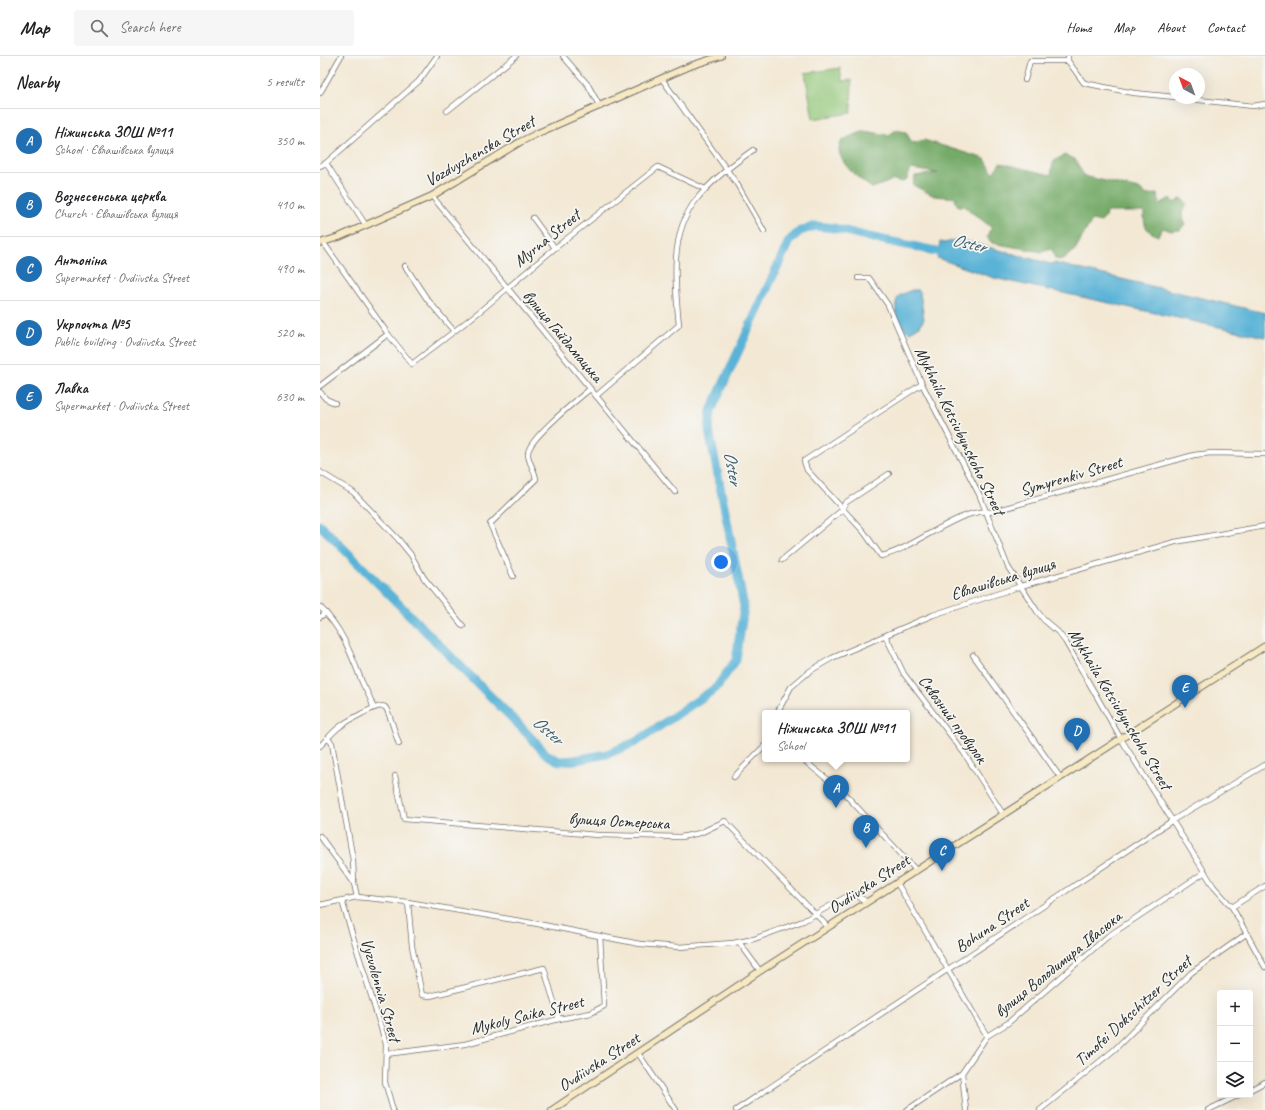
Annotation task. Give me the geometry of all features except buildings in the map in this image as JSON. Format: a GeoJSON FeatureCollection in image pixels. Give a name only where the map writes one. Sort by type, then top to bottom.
{"type":"FeatureCollection","features":[{"type":"Feature","properties":{"kind":"main road","name":"Vozdvyzhenska Street"},"geometry":{"type":"LineString","coordinates":[[322,243],[432,196],[520,142],[690,66],[721,56]]}},
{"type":"Feature","properties":{"kind":"main road","name":"Ovdiivska Street"},"geometry":{"type":"LineString","coordinates":[[552,1110],[760,971],[1265,646]]}},
{"type":"Feature","properties":{"kind":"street"},"geometry":{"type":"LineString","coordinates":[[320,93],[341,56]]}},
{"type":"Feature","properties":{"kind":"street"},"geometry":{"type":"LineString","coordinates":[[320,166],[326,163],[419,81],[437,56]]}},
{"type":"Feature","properties":{"kind":"street"},"geometry":{"type":"LineString","coordinates":[[447,111],[516,56]]}},
{"type":"Feature","properties":{"kind":"street"},"geometry":{"type":"LineString","coordinates":[[563,56],[588,85],[600,106]]}},
{"type":"Feature","properties":{"kind":"street"},"geometry":{"type":"LineString","coordinates":[[1025,80],[1030,61],[1068,58],[1084,83],[1127,92],[1169,96]]}},
{"type":"Feature","properties":{"kind":"street"},"geometry":{"type":"LineString","coordinates":[[662,79],[726,170],[738,184],[764,231]]}},
{"type":"Feature","properties":{"kind":"street"},"geometry":{"type":"LineString","coordinates":[[1205,101],[1246,105],[1265,104]]}},
{"type":"Feature","properties":{"kind":"street"},"geometry":{"type":"LineString","coordinates":[[596,396],[679,325],[676,292],[678,251],[687,215],[695,201],[705,189],[726,170],[753,150]]}},
{"type":"Feature","properties":{"kind":"street"},"geometry":{"type":"LineString","coordinates":[[326,163],[365,224]]}},
{"type":"Feature","properties":{"kind":"street","name":"Myrna Street"},"geometry":{"type":"LineString","coordinates":[[388,334],[412,364],[453,330],[480,312],[506,288],[555,248],[658,167],[705,189]]}},
{"type":"Feature","properties":{"kind":"street","name":"вулиця Гайдамацька"},"geometry":{"type":"LineString","coordinates":[[432,196],[675,492]]}},
{"type":"Feature","properties":{"kind":"street"},"geometry":{"type":"LineString","coordinates":[[533,218],[555,248]]}},
{"type":"Feature","properties":{"kind":"street"},"geometry":{"type":"LineString","coordinates":[[320,386],[388,334],[322,243]]}},
{"type":"Feature","properties":{"kind":"street"},"geometry":{"type":"LineString","coordinates":[[405,266],[427,298],[453,330]]}},
{"type":"Feature","properties":{"kind":"street","name":"Mykhaila Kotsiubynskoho Street"},"geometry":{"type":"LineString","coordinates":[[858,278],[869,278],[888,305],[922,384],[969,475],[1008,567],[1016,581],[1044,620],[1058,632],[1065,641],[1121,738],[1214,887],[1232,907],[1265,967]]}},
{"type":"Feature","properties":{"kind":"street"},"geometry":{"type":"LineString","coordinates":[[842,510],[807,470],[804,461],[922,384]]}},
{"type":"Feature","properties":{"kind":"street"},"geometry":{"type":"LineString","coordinates":[[513,576],[490,524],[536,479],[535,471],[528,455],[529,448],[540,434],[590,389]]}},
{"type":"Feature","properties":{"kind":"street"},"geometry":{"type":"LineString","coordinates":[[320,392],[326,399],[335,403]]}},
{"type":"Feature","properties":{"kind":"street","name":"Symyrenkiv Street"},"geometry":{"type":"LineString","coordinates":[[842,510],[864,532],[881,556],[893,554],[980,510],[991,512],[1194,455],[1211,453],[1265,454]]}},
{"type":"Feature","properties":{"kind":"street"},"geometry":{"type":"LineString","coordinates":[[320,472],[353,492],[398,539],[411,555],[428,583],[463,626]]}},
{"type":"Feature","properties":{"kind":"street"},"geometry":{"type":"LineString","coordinates":[[782,560],[842,510],[845,503],[889,474]]}},
{"type":"Feature","properties":{"kind":"street","name":"Євлашівська вулиця"},"geometry":{"type":"LineString","coordinates":[[778,710],[783,698],[799,678],[832,658],[886,637],[933,615],[1021,586],[1175,542],[1265,526]]}},
{"type":"Feature","properties":{"kind":"street"},"geometry":{"type":"LineString","coordinates":[[320,607],[343,634],[374,707]]}},
{"type":"Feature","properties":{"kind":"street"},"geometry":{"type":"LineString","coordinates":[[320,618],[326,613]]}},
{"type":"Feature","properties":{"kind":"street","name":"Сквозний провулок"},"geometry":{"type":"LineString","coordinates":[[886,637],[904,674],[964,753],[1003,814]]}},
{"type":"Feature","properties":{"kind":"street"},"geometry":{"type":"LineString","coordinates":[[973,655],[1060,777]]}},
{"type":"Feature","properties":{"kind":"street"},"geometry":{"type":"LineString","coordinates":[[320,746],[344,724],[368,712],[374,707],[381,705],[385,707],[399,744]]}},
{"type":"Feature","properties":{"kind":"street"},"geometry":{"type":"LineString","coordinates":[[328,739],[332,743],[353,860],[354,883],[357,897]]}},
{"type":"Feature","properties":{"kind":"street"},"geometry":{"type":"LineString","coordinates":[[734,777],[762,748]]}},
{"type":"Feature","properties":{"kind":"street"},"geometry":{"type":"LineString","coordinates":[[806,762],[842,791],[916,870]]}},
{"type":"Feature","properties":{"kind":"street","name":"Bohuna Street"},"geometry":{"type":"LineString","coordinates":[[736,1110],[1173,820],[1265,765]]}},
{"type":"Feature","properties":{"kind":"street","name":"вулиця Остерська"},"geometry":{"type":"LineString","coordinates":[[395,776],[404,819],[598,835],[681,837],[700,833],[725,821],[828,927]]}},
{"type":"Feature","properties":{"kind":"street"},"geometry":{"type":"LineString","coordinates":[[320,836],[354,883]]}},
{"type":"Feature","properties":{"kind":"street","name":"вулиця Володимира Івасюка"},"geometry":{"type":"LineString","coordinates":[[987,1036],[1008,1022],[1107,937],[1205,872]]}},
{"type":"Feature","properties":{"kind":"street"},"geometry":{"type":"LineString","coordinates":[[897,883],[949,969],[987,1036],[962,1073],[907,1110]]}},
{"type":"Feature","properties":{"kind":"street"},"geometry":{"type":"LineString","coordinates":[[1232,907],[1265,886]]}},
{"type":"Feature","properties":{"kind":"street"},"geometry":{"type":"LineString","coordinates":[[320,905],[357,897],[408,902],[640,944],[678,948],[739,942],[780,930],[816,914],[853,893],[867,902]]}},
{"type":"Feature","properties":{"kind":"street","name":"Vyzvolennia Street"},"geometry":{"type":"LineString","coordinates":[[342,900],[386,1044],[384,1065],[385,1082],[393,1110]]}},
{"type":"Feature","properties":{"kind":"street"},"geometry":{"type":"LineString","coordinates":[[408,902],[412,946],[422,995],[430,996],[544,968],[558,1019]]}},
{"type":"Feature","properties":{"kind":"street","name":"Timofei Dokschitzer Street"},"geometry":{"type":"LineString","coordinates":[[1040,1110],[1114,1050],[1191,973],[1246,934]]}},
{"type":"Feature","properties":{"kind":"street","name":"Mykoly Saika Street"},"geometry":{"type":"LineString","coordinates":[[386,1054],[466,1044],[558,1019],[591,1013],[604,1006],[600,936]]}},
{"type":"Feature","properties":{"kind":"street"},"geometry":{"type":"LineString","coordinates":[[739,942],[760,971]]}},
{"type":"Feature","properties":{"kind":"street"},"geometry":{"type":"LineString","coordinates":[[638,1053],[676,1110]]}},
{"type":"Feature","properties":{"kind":"street"},"geometry":{"type":"LineString","coordinates":[[962,1073],[966,1110]]}},
{"type":"Feature","properties":{"kind":"street"},"geometry":{"type":"LineString","coordinates":[[1253,1088],[1265,1082]]}},
{"type":"Feature","properties":{"kind":"street"},"geometry":{"type":"LineString","coordinates":[[1208,1110],[1218,1108],[1234,1098]]}},
{"type":"Feature","properties":{"kind":"green space"},"geometry":{"type":"Polygon","coordinates":[[[840,68],[842,81],[852,80],[851,113],[813,119],[805,73],[840,68]]]}},
{"type":"Feature","properties":{"kind":"green space"},"geometry":{"type":"Polygon","coordinates":[[[896,130],[906,132],[912,143],[924,140],[985,159],[993,173],[1000,163],[1051,175],[1053,162],[1064,155],[1075,159],[1084,176],[1139,189],[1146,195],[1157,194],[1160,204],[1170,198],[1174,203],[1182,198],[1187,204],[1182,212],[1185,224],[1180,230],[1171,231],[1163,228],[1158,236],[1150,232],[1146,227],[1144,212],[1106,212],[1105,218],[1101,222],[1092,220],[1075,250],[1062,260],[1055,259],[1052,249],[1042,252],[992,243],[987,237],[989,231],[992,229],[965,206],[958,206],[955,201],[957,198],[934,196],[913,185],[915,176],[938,173],[911,169],[907,179],[903,182],[894,180],[872,188],[857,177],[843,162],[839,150],[842,140],[864,131],[889,135],[896,130]]]}},
{"type":"Feature","properties":{"kind":"water","name":"Oster"},"geometry":{"type":"Polygon","coordinates":[[[958,239],[1051,264],[1054,263],[1265,313],[1265,337],[994,278],[937,258],[940,242],[945,243],[958,239]]]}},
{"type":"Feature","properties":{"kind":"water"},"geometry":{"type":"Polygon","coordinates":[[[912,290],[918,290],[920,293],[924,319],[920,326],[910,332],[905,330],[898,321],[896,315],[896,304],[900,295],[912,290]]]}},
{"type":"Feature","properties":{"kind":"waterway","name":"Oster"},"geometry":{"type":"LineString","coordinates":[[320,525],[546,754],[559,761],[575,760],[607,754],[636,742],[716,688],[736,660],[744,607],[709,430],[711,411],[789,241],[800,231],[816,226],[834,228],[950,254]]}},
{"type":"Feature","properties":{"kind":"place","name":"Лавка"},"geometry":{"type":"Point","coordinates":[1185,708]}},
{"type":"Feature","properties":{"kind":"place","name":"Укрпочта №5"},"geometry":{"type":"Point","coordinates":[1077,751]}},
{"type":"Feature","properties":{"kind":"place","name":"Ніжинська ЗОШ №11"},"geometry":{"type":"Point","coordinates":[836,808]}},
{"type":"Feature","properties":{"kind":"place","name":"Вознесенська церква"},"geometry":{"type":"Point","coordinates":[866,848]}},
{"type":"Feature","properties":{"kind":"place","name":"Антоніна"},"geometry":{"type":"Point","coordinates":[942,871]}}]}
